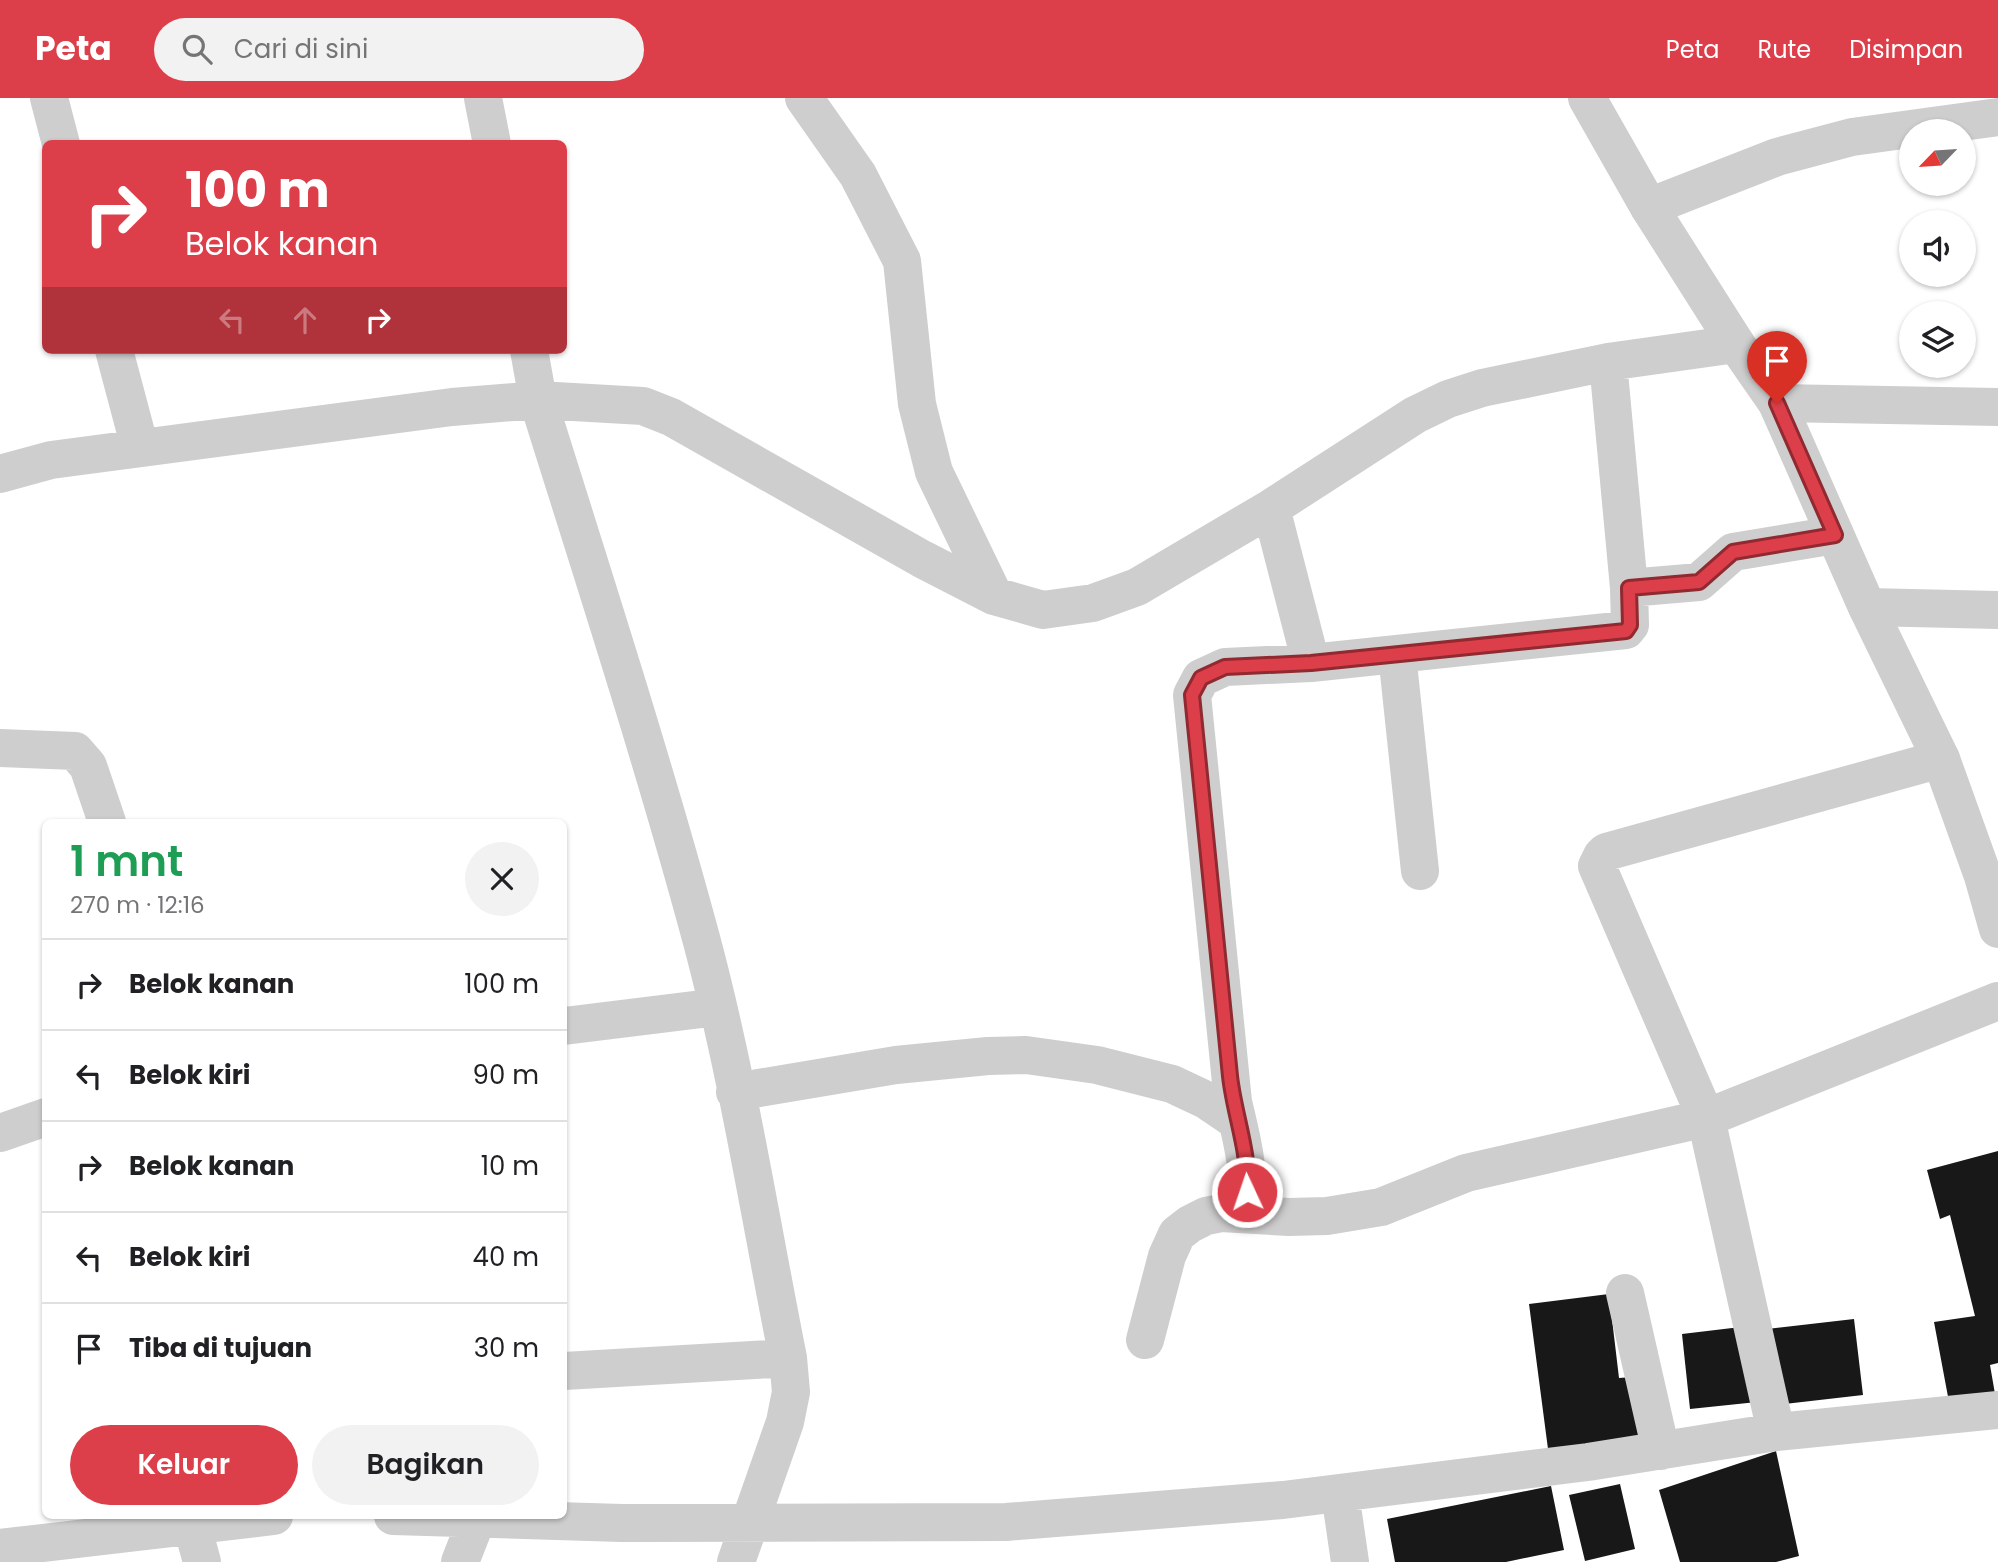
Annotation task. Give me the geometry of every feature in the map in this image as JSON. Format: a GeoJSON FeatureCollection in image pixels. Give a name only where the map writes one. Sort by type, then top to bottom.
{"type":"FeatureCollection","features":[{"type":"Feature","properties":{"kind":"street"},"geometry":{"type":"LineString","coordinates":[[49,98],[60,140]]}},
{"type":"Feature","properties":{"kind":"street"},"geometry":{"type":"LineString","coordinates":[[483,98],[491,140]]}},
{"type":"Feature","properties":{"kind":"street"},"geometry":{"type":"LineString","coordinates":[[804,98],[858,175],[902,261],[917,404],[934,472],[994,596]]}},
{"type":"Feature","properties":{"kind":"street"},"geometry":{"type":"LineString","coordinates":[[1587,98],[1649,207],[1777,403],[1867,607],[1941,759],[1983,876],[1998,929]]}},
{"type":"Feature","properties":{"kind":"street"},"geometry":{"type":"LineString","coordinates":[[1649,207],[1777,157],[1852,137],[1998,117]]}},
{"type":"Feature","properties":{"kind":"street"},"geometry":{"type":"LineString","coordinates":[[0,474],[51,460],[452,407],[538,400],[643,406],[671,417],[922,559],[994,596],[1043,610],[1093,603],[1137,587],[1271,508],[1415,415],[1448,399],[1482,388],[1608,362],[1736,344]]}},
{"type":"Feature","properties":{"kind":"street"},"geometry":{"type":"LineString","coordinates":[[115,354],[139,448]]}},
{"type":"Feature","properties":{"kind":"street"},"geometry":{"type":"LineString","coordinates":[[530,354],[538,400],[650,759],[718,1007],[788,1358],[791,1392],[785,1423],[736,1562]]}},
{"type":"Feature","properties":{"kind":"street"},"geometry":{"type":"LineString","coordinates":[[1244,1213],[1248,1178],[1233,1102],[1192,695],[1201,678],[1225,667],[1311,663],[1626,631],[1630,625],[1629,588],[1608,362]]}},
{"type":"Feature","properties":{"kind":"street"},"geometry":{"type":"LineString","coordinates":[[1777,403],[1998,407]]}},
{"type":"Feature","properties":{"kind":"street"},"geometry":{"type":"LineString","coordinates":[[1271,508],[1311,663]]}},
{"type":"Feature","properties":{"kind":"street"},"geometry":{"type":"LineString","coordinates":[[1629,588],[1699,582],[1733,552],[1835,535]]}},
{"type":"Feature","properties":{"kind":"street"},"geometry":{"type":"LineString","coordinates":[[1867,607],[1998,610]]}},
{"type":"Feature","properties":{"kind":"street"},"geometry":{"type":"LineString","coordinates":[[1397,654],[1420,872]]}},
{"type":"Feature","properties":{"kind":"street"},"geometry":{"type":"LineString","coordinates":[[0,748],[75,751],[88,766],[106,819]]}},
{"type":"Feature","properties":{"kind":"street"},"geometry":{"type":"LineString","coordinates":[[1776,1432],[1706,1118],[1597,866],[1606,852],[1941,759]]}},
{"type":"Feature","properties":{"kind":"street"},"geometry":{"type":"LineString","coordinates":[[1145,1340],[1167,1256],[1177,1234],[1206,1216],[1244,1213],[1289,1217],[1357,1213],[1381,1207],[1466,1173],[1706,1118],[1998,1001]]}},
{"type":"Feature","properties":{"kind":"street"},"geometry":{"type":"LineString","coordinates":[[567,1026],[718,1007]]}},
{"type":"Feature","properties":{"kind":"street"},"geometry":{"type":"LineString","coordinates":[[735,1092],[896,1065],[1026,1055],[1097,1065],[1172,1084],[1206,1100],[1237,1121]]}},
{"type":"Feature","properties":{"kind":"street"},"geometry":{"type":"LineString","coordinates":[[0,1133],[42,1118]]}},
{"type":"Feature","properties":{"kind":"street"},"geometry":{"type":"LineString","coordinates":[[1625,1293],[1661,1451]]}},
{"type":"Feature","properties":{"kind":"street"},"geometry":{"type":"LineString","coordinates":[[567,1371],[788,1358]]}},
{"type":"Feature","properties":{"kind":"street"},"geometry":{"type":"LineString","coordinates":[[526,1519],[750,1524],[1006,1522],[1340,1493],[1588,1462],[1776,1432],[1998,1410]]}},
{"type":"Feature","properties":{"kind":"street"},"geometry":{"type":"LineString","coordinates":[[1340,1493],[1350,1562]]}},
{"type":"Feature","properties":{"kind":"street"},"geometry":{"type":"LineString","coordinates":[[0,1548],[247,1519]]}},
{"type":"Feature","properties":{"kind":"street"},"geometry":{"type":"LineString","coordinates":[[460,1562],[477,1519]]}},
{"type":"Feature","properties":{"kind":"street"},"geometry":{"type":"LineString","coordinates":[[192,1525],[202,1562]]}},
{"type":"Feature","properties":{"kind":"building"},"geometry":{"type":"Polygon","coordinates":[[[1998,1151],[1998,1363],[1990,1365],[1995,1394],[1949,1402],[1934,1322],[1975,1316],[1950,1215],[1940,1219],[1927,1170],[1998,1151]]]}},
{"type":"Feature","properties":{"kind":"building"},"geometry":{"type":"Polygon","coordinates":[[[1609,1294],[1619,1378],[1632,1377],[1640,1438],[1548,1449],[1529,1304],[1609,1294]]]}},
{"type":"Feature","properties":{"kind":"building"},"geometry":{"type":"Polygon","coordinates":[[[1854,1319],[1863,1395],[1775,1405],[1767,1329],[1854,1319]]]}},
{"type":"Feature","properties":{"kind":"building"},"geometry":{"type":"Polygon","coordinates":[[[1749,1326],[1757,1402],[1690,1409],[1682,1334],[1749,1326]]]}},
{"type":"Feature","properties":{"kind":"building"},"geometry":{"type":"Polygon","coordinates":[[[1776,1451],[1799,1556],[1776,1562],[1680,1562],[1659,1490],[1776,1451]]]}},
{"type":"Feature","properties":{"kind":"building"},"geometry":{"type":"Polygon","coordinates":[[[1620,1484],[1635,1549],[1585,1561],[1569,1495],[1620,1484]]]}},
{"type":"Feature","properties":{"kind":"building"},"geometry":{"type":"Polygon","coordinates":[[[1551,1486],[1564,1550],[1506,1562],[1395,1562],[1387,1519],[1551,1486]]]}},
{"type":"Feature","properties":{"kind":"route"},"geometry":{"type":"LineString","coordinates":[[1247,1192],[1247,1165],[1230,1076],[1192,695],[1195,686],[1212,671],[1225,667],[1311,663],[1626,631],[1630,628],[1629,588],[1699,582],[1733,552],[1835,535],[1777,403]]}}]}
